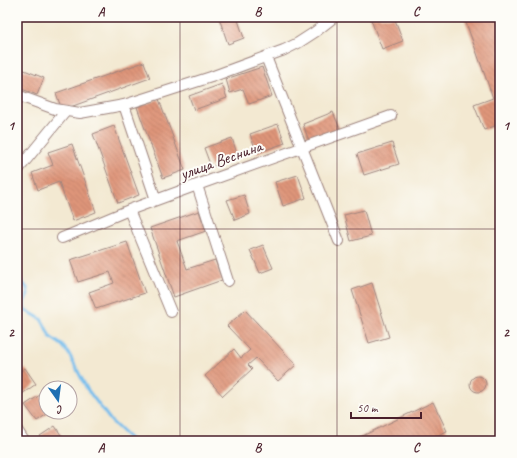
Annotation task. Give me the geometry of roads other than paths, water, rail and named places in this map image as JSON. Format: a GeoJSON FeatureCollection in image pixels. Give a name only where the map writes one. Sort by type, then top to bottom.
{"type":"FeatureCollection","features":[{"type":"Feature","properties":{"kind":"street"},"geometry":{"type":"LineString","coordinates":[[17,95],[55,109],[80,113],[124,105],[211,77],[266,57],[298,43],[334,17]]}},
{"type":"Feature","properties":{"kind":"street"},"geometry":{"type":"LineString","coordinates":[[266,57],[339,241]]}},
{"type":"Feature","properties":{"kind":"street"},"geometry":{"type":"LineString","coordinates":[[124,105],[156,200]]}},
{"type":"Feature","properties":{"kind":"street"},"geometry":{"type":"LineString","coordinates":[[17,171],[66,111]]}},
{"type":"Feature","properties":{"kind":"street","name":"улица Веснина"},"geometry":{"type":"LineString","coordinates":[[62,238],[156,200],[392,116]]}},
{"type":"Feature","properties":{"kind":"street"},"geometry":{"type":"LineString","coordinates":[[197,185],[228,281]]}},
{"type":"Feature","properties":{"kind":"street"},"geometry":{"type":"LineString","coordinates":[[129,210],[171,312]]}},
{"type":"Feature","properties":{"kind":"street"},"geometry":{"type":"LineString","coordinates":[[17,430],[24,441]]}},
{"type":"Feature","properties":{"kind":"waterway"},"geometry":{"type":"LineString","coordinates":[[17,270],[22,282],[27,288],[28,294],[24,302],[24,309],[41,319],[50,337],[62,345],[69,354],[87,389],[111,421],[132,441]]}}]}
